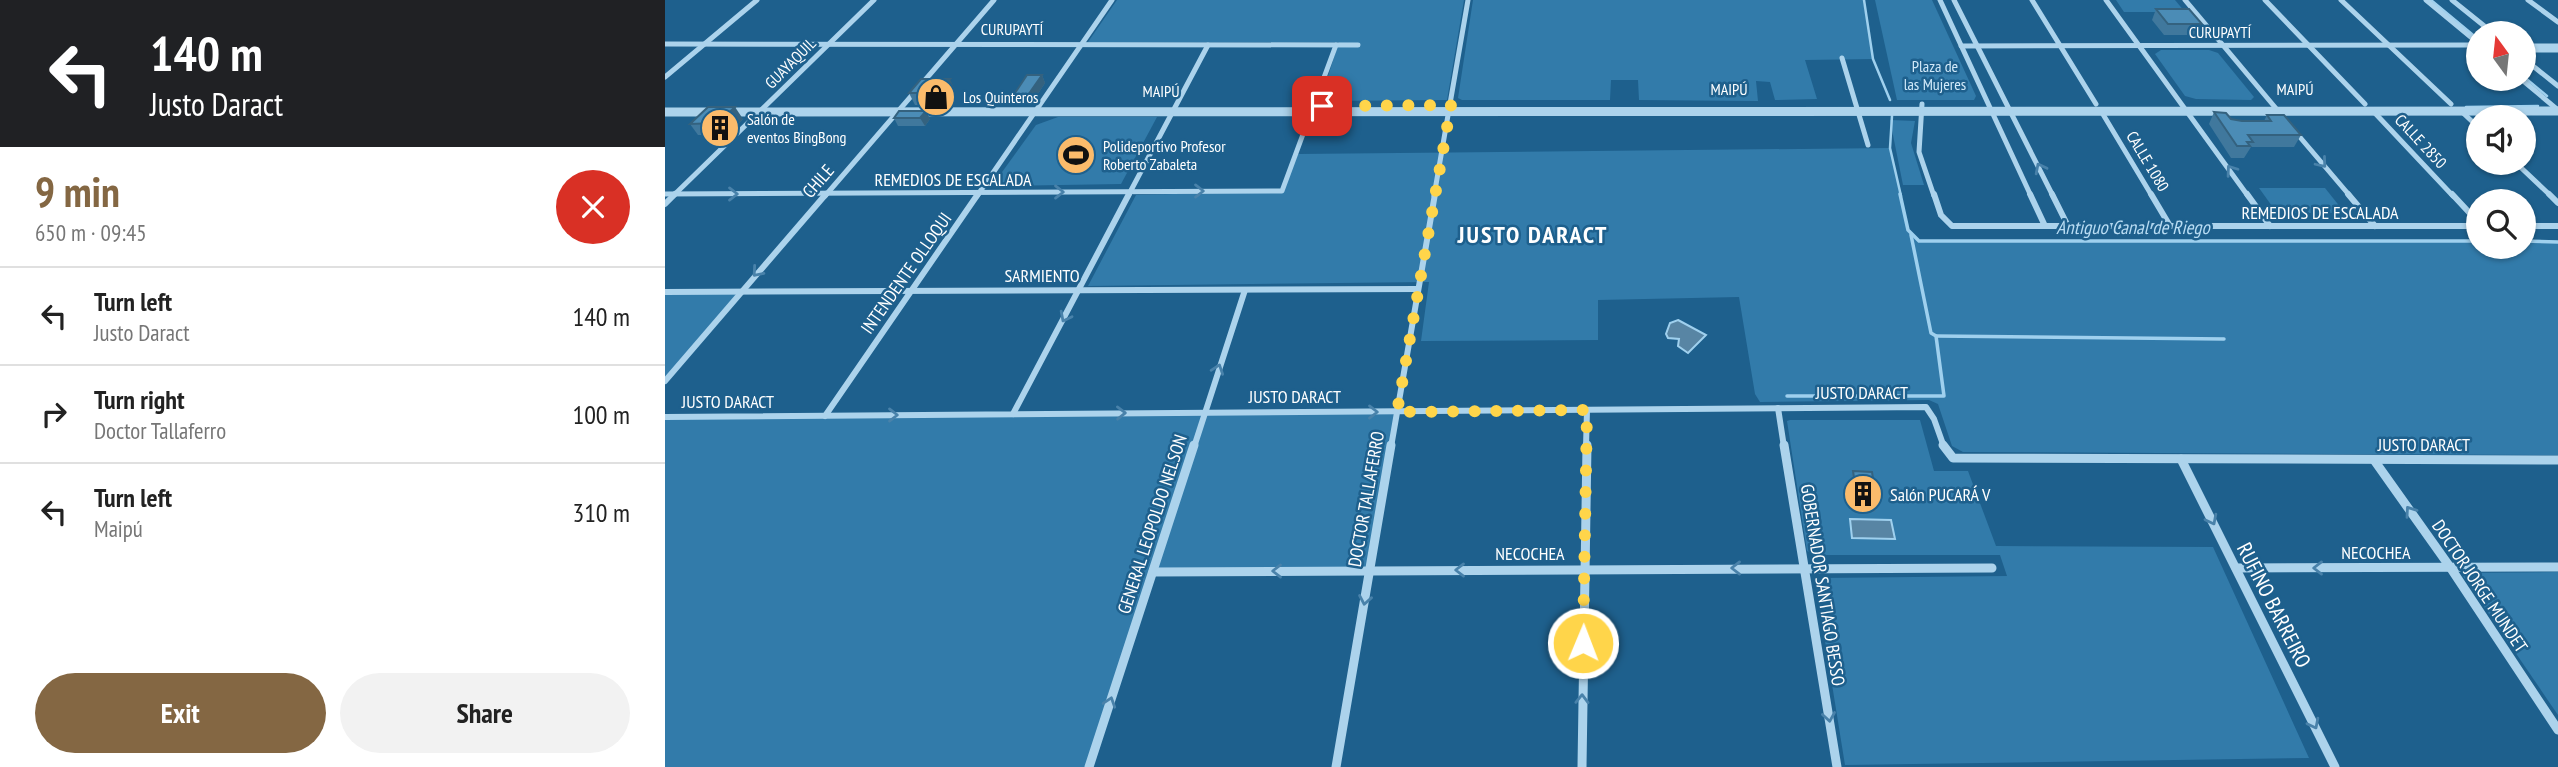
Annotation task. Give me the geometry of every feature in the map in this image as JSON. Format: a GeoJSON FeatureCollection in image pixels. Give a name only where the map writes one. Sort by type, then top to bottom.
{"type":"FeatureCollection","features":[{"type":"Feature","properties":{"kind":"street"},"geometry":{"type":"LineString","coordinates":[[665,77],[757,0]]}},
{"type":"Feature","properties":{"kind":"street","name":"GUAYAQUIL"},"geometry":{"type":"LineString","coordinates":[[665,204],[874,0]]}},
{"type":"Feature","properties":{"kind":"street","name":"CHILE"},"geometry":{"type":"LineString","coordinates":[[665,381],[994,0]]}},
{"type":"Feature","properties":{"kind":"street","name":"INTENDENTE OLLOQUI"},"geometry":{"type":"LineString","coordinates":[[825,416],[1112,0]]}},
{"type":"Feature","properties":{"kind":"street","name":"DOCTOR TALLAFERRO"},"geometry":{"type":"LineString","coordinates":[[1336,767],[1468,0]]}},
{"type":"Feature","properties":{"kind":"street"},"geometry":{"type":"LineString","coordinates":[[1940,0],[2045,226]]}},
{"type":"Feature","properties":{"kind":"street"},"geometry":{"type":"LineString","coordinates":[[1954,0],[2068,226]]}},
{"type":"Feature","properties":{"kind":"street","name":"CALLE 1080"},"geometry":{"type":"LineString","coordinates":[[2032,0],[2170,226]]}},
{"type":"Feature","properties":{"kind":"street"},"geometry":{"type":"LineString","coordinates":[[2106,0],[2270,226]]}},
{"type":"Feature","properties":{"kind":"street"},"geometry":{"type":"LineString","coordinates":[[2185,0],[2375,226]]}},
{"type":"Feature","properties":{"kind":"street","name":"CALLE 2850"},"geometry":{"type":"LineString","coordinates":[[2265,0],[2466,211]]}},
{"type":"Feature","properties":{"kind":"street"},"geometry":{"type":"LineString","coordinates":[[2341,0],[2451,104]]}},
{"type":"Feature","properties":{"kind":"street"},"geometry":{"type":"LineString","coordinates":[[2427,0],[2466,34]]}},
{"type":"Feature","properties":{"kind":"street"},"geometry":{"type":"LineString","coordinates":[[2452,0],[2478,21]]}},
{"type":"Feature","properties":{"kind":"street"},"geometry":{"type":"LineString","coordinates":[[2528,0],[2558,22]]}},
{"type":"Feature","properties":{"kind":"street","name":"CURUPAYTÍ"},"geometry":{"type":"LineString","coordinates":[[665,44],[1358,45]]}},
{"type":"Feature","properties":{"kind":"street","name":"CURUPAYTÍ"},"geometry":{"type":"LineString","coordinates":[[1961,46],[2466,44]]}},
{"type":"Feature","properties":{"kind":"street"},"geometry":{"type":"LineString","coordinates":[[1013,414],[1208,45]]}},
{"type":"Feature","properties":{"kind":"street"},"geometry":{"type":"LineString","coordinates":[[1314,109],[1336,45]]}},
{"type":"Feature","properties":{"kind":"street"},"geometry":{"type":"LineString","coordinates":[[2536,48],[2558,48]]}},
{"type":"Feature","properties":{"kind":"street"},"geometry":{"type":"LineString","coordinates":[[1842,58],[1868,145]]}},
{"type":"Feature","properties":{"kind":"street"},"geometry":{"type":"LineString","coordinates":[[2536,68],[2558,86]]}},
{"type":"Feature","properties":{"kind":"street"},"geometry":{"type":"LineString","coordinates":[[2536,90],[2554,103],[2558,111]]}},
{"type":"Feature","properties":{"kind":"street","name":"MAIPÚ"},"geometry":{"type":"LineString","coordinates":[[665,112],[2275,108],[2554,103]]}},
{"type":"Feature","properties":{"kind":"street","name":"MAIPÚ"},"geometry":{"type":"LineString","coordinates":[[2369,107],[2558,111]]}},
{"type":"Feature","properties":{"kind":"street","name":"REMEDIOS DE ESCALADA"},"geometry":{"type":"LineString","coordinates":[[1923,108],[1920,154],[1941,215],[1952,226],[2466,224]]}},
{"type":"Feature","properties":{"kind":"street","name":"REMEDIOS DE ESCALADA"},"geometry":{"type":"LineString","coordinates":[[665,194],[1282,191],[1314,109]]}},
{"type":"Feature","properties":{"kind":"street"},"geometry":{"type":"LineString","coordinates":[[2461,111],[2466,116]]}},
{"type":"Feature","properties":{"kind":"street"},"geometry":{"type":"LineString","coordinates":[[2529,175],[2558,202]]}},
{"type":"Feature","properties":{"kind":"street"},"geometry":{"type":"LineString","coordinates":[[2536,226],[2558,226]]}},
{"type":"Feature","properties":{"kind":"street","name":"SARMIENTO"},"geometry":{"type":"LineString","coordinates":[[665,292],[1418,289]]}},
{"type":"Feature","properties":{"kind":"street","name":"GENERAL LEOPOLDO NELSON"},"geometry":{"type":"LineString","coordinates":[[1089,767],[1245,290]]}},
{"type":"Feature","properties":{"kind":"street","name":"JUSTO DARACT"},"geometry":{"type":"LineString","coordinates":[[665,417],[1926,407],[1933,414],[1947,453],[1953,458],[2558,460]]}},
{"type":"Feature","properties":{"kind":"street","name":"GOBERNADOR SANTIAGO BESSO"},"geometry":{"type":"LineString","coordinates":[[1778,408],[1837,767]]}},
{"type":"Feature","properties":{"kind":"street"},"geometry":{"type":"LineString","coordinates":[[1581,767],[1587,410]]}},
{"type":"Feature","properties":{"kind":"street","name":"RUFINO BARREIRO"},"geometry":{"type":"LineString","coordinates":[[2181,459],[2335,767]]}},
{"type":"Feature","properties":{"kind":"street","name":"DOCTOR JORGE MUNDET"},"geometry":{"type":"LineString","coordinates":[[2374,460],[2558,730]]}},
{"type":"Feature","properties":{"kind":"street","name":"NECOCHEA"},"geometry":{"type":"LineString","coordinates":[[2236,568],[2558,567]]}},
{"type":"Feature","properties":{"kind":"street","name":"NECOCHEA"},"geometry":{"type":"LineString","coordinates":[[1153,572],[1992,568]]}},
{"type":"Feature","properties":{"kind":"green space"},"geometry":{"type":"Polygon","coordinates":[[[1117,0],[1464,0],[1447,100],[1320,101],[1339,42],[1088,42],[1117,0]]]}},
{"type":"Feature","properties":{"kind":"green space"},"geometry":{"type":"Polygon","coordinates":[[[1473,0],[1863,0],[1873,59],[1805,60],[1817,99],[1775,100],[1770,82],[1756,81],[1758,101],[1639,100],[1638,80],[1611,80],[1610,100],[1462,100],[1458,98],[1473,0]]]}},
{"type":"Feature","properties":{"kind":"green space","name":"Plaza de las Mujeres"},"geometry":{"type":"Polygon","coordinates":[[[1875,0],[1932,0],[1976,96],[1974,100],[1897,100],[1875,0]]]}},
{"type":"Feature","properties":{"kind":"green space"},"geometry":{"type":"Polygon","coordinates":[[[2116,0],[2175,0],[2185,12],[2124,12],[2116,0]]]}},
{"type":"Feature","properties":{"kind":"green space"},"geometry":{"type":"Polygon","coordinates":[[[2161,50],[2209,50],[2218,53],[2254,97],[2251,100],[2196,99],[2185,96],[2155,54],[2161,50]]]}},
{"type":"Feature","properties":{"kind":"green space","name":"Polideportivo Profesor Roberto Zabaleta"},"geometry":{"type":"Polygon","coordinates":[[[1058,117],[1157,117],[1121,184],[992,186],[1036,125],[1058,117]]]}},
{"type":"Feature","properties":{"kind":"green space"},"geometry":{"type":"Polygon","coordinates":[[[1890,120],[1915,121],[1911,143],[1924,185],[1903,185],[1890,120]]]}},
{"type":"Feature","properties":{"kind":"green space"},"geometry":{"type":"Polygon","coordinates":[[[1890,148],[1908,230],[1919,241],[2466,242],[2466,259],[2536,259],[2536,242],[2558,241],[2558,455],[1963,452],[1952,446],[1938,404],[1929,400],[1760,402],[1755,394],[1739,297],[1598,300],[1598,340],[1421,341],[1429,282],[1088,286],[1136,195],[1282,191],[1298,154],[1890,148]]]}},
{"type":"Feature","properties":{"kind":"green space"},"geometry":{"type":"Polygon","coordinates":[[[2259,188],[2325,188],[2345,213],[2277,213],[2259,188]]]}},
{"type":"Feature","properties":{"kind":"green space"},"geometry":{"type":"Polygon","coordinates":[[[665,292],[740,292],[665,381],[665,292]]]}},
{"type":"Feature","properties":{"kind":"green space"},"geometry":{"type":"Polygon","coordinates":[[[1397,412],[1370,570],[1153,572],[1089,767],[665,767],[665,417],[1397,412]]]}},
{"type":"Feature","properties":{"kind":"green space"},"geometry":{"type":"Polygon","coordinates":[[[1920,420],[1934,471],[1968,471],[1996,546],[2213,547],[2309,758],[1845,765],[1816,585],[1822,578],[2007,576],[2000,555],[1815,555],[1807,551],[1787,421],[1920,420]]]}},
{"type":"Feature","properties":{"kind":"green space"},"geometry":{"type":"Polygon","coordinates":[[[2558,572],[2558,715],[2461,573],[2558,572]]]}},
{"type":"Feature","properties":{"kind":"shaded area"},"geometry":{"type":"Polygon","coordinates":[[[1678,320],[1706,335],[1688,353],[1678,346],[1679,339],[1668,338],[1666,334],[1670,323],[1678,320]]]}},
{"type":"Feature","properties":{"kind":"shaded area"},"geometry":{"type":"Polygon","coordinates":[[[1850,519],[1891,520],[1895,539],[1852,538],[1850,519]]]}},
{"type":"Feature","properties":{"kind":"building"},"geometry":{"type":"Polygon","coordinates":[[[2156,9],[2189,9],[2202,24],[2168,24],[2156,9]]]}},
{"type":"Feature","properties":{"kind":"building"},"geometry":{"type":"Polygon","coordinates":[[[1027,75],[1042,75],[1028,95],[1013,96],[1027,75]]]}},
{"type":"Feature","properties":{"kind":"building"},"geometry":{"type":"Polygon","coordinates":[[[921,79],[950,79],[936,93],[909,93],[921,79]]]}},
{"type":"Feature","properties":{"kind":"building"},"geometry":{"type":"Polygon","coordinates":[[[708,107],[735,107],[718,123],[690,124],[708,107]]]}},
{"type":"Feature","properties":{"kind":"building"},"geometry":{"type":"Polygon","coordinates":[[[899,111],[926,111],[920,118],[894,118],[899,111]]]}},
{"type":"Feature","properties":{"kind":"building"},"geometry":{"type":"Polygon","coordinates":[[[2214,112],[2226,113],[2231,119],[2242,121],[2271,121],[2267,115],[2284,115],[2301,135],[2248,135],[2253,142],[2247,142],[2250,146],[2237,146],[2214,112]]]}},
{"type":"Feature","properties":{"kind":"building"},"geometry":{"type":"Polygon","coordinates":[[[1853,471],[1872,472],[1877,504],[1858,503],[1853,471]]]}},
{"type":"Feature","properties":{"kind":"waterway","name":"Antiguo Canal de Riego"},"geometry":{"type":"LineString","coordinates":[[1864,0],[1873,59],[1890,100]]}},
{"type":"Feature","properties":{"kind":"waterway"},"geometry":{"type":"LineString","coordinates":[[2431,0],[2466,29]]}},
{"type":"Feature","properties":{"kind":"waterway"},"geometry":{"type":"LineString","coordinates":[[2536,87],[2547,96]]}},
{"type":"Feature","properties":{"kind":"waterway","name":"Antiguo Canal de Riego"},"geometry":{"type":"LineString","coordinates":[[1892,116],[1890,148],[1901,196]]}},
{"type":"Feature","properties":{"kind":"waterway","name":"Antiguo Canal de Riego"},"geometry":{"type":"LineString","coordinates":[[1900,194],[1908,230],[1919,241],[2466,241]]}},
{"type":"Feature","properties":{"kind":"waterway"},"geometry":{"type":"LineString","coordinates":[[1911,235],[1931,333],[1936,336]]}},
{"type":"Feature","properties":{"kind":"waterway","name":"Antiguo Canal de Riego"},"geometry":{"type":"LineString","coordinates":[[2536,241],[2558,242]]}},
{"type":"Feature","properties":{"kind":"waterway"},"geometry":{"type":"LineString","coordinates":[[1787,396],[1944,396],[1936,336]]}},
{"type":"Feature","properties":{"kind":"waterway"},"geometry":{"type":"LineString","coordinates":[[1936,336],[2224,339]]}},
{"type":"Feature","properties":{"kind":"place","name":"Los Quinteros"},"geometry":{"type":"Point","coordinates":[936,97]}},
{"type":"Feature","properties":{"kind":"place","name":"Salón de eventos BingBong"},"geometry":{"type":"Point","coordinates":[720,128]}},
{"type":"Feature","properties":{"kind":"place","name":"Polideportivo Profesor Roberto Zabaleta"},"geometry":{"type":"Point","coordinates":[1076,155]}},
{"type":"Feature","properties":{"kind":"place","name":"Salón PUCARÁ V"},"geometry":{"type":"Point","coordinates":[1863,494]}},
{"type":"Feature","properties":{"kind":"district","name":"JUSTO DARACT"},"geometry":{"type":"Point","coordinates":[1533,234]}},
{"type":"Feature","properties":{"kind":"route"},"geometry":{"type":"LineString","coordinates":[[1322,106],[1451,105],[1397,412],[1587,410],[1583,643]]}}]}
